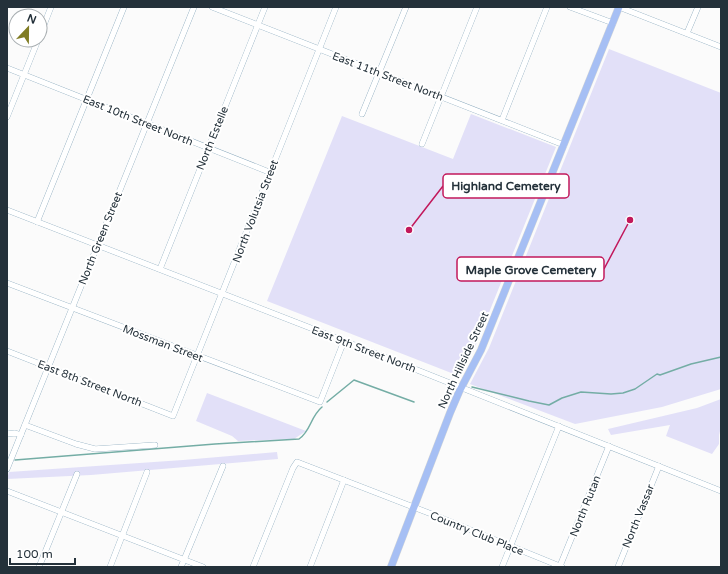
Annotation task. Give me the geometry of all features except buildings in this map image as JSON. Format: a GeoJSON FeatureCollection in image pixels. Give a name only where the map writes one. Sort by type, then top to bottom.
{"type":"FeatureCollection","features":[{"type":"Feature","properties":{"kind":"main road","name":"North Hillside Street"},"geometry":{"type":"LineString","coordinates":[[391,567],[450,413],[461,387],[481,350],[619,7]]}},
{"type":"Feature","properties":{"kind":"street"},"geometry":{"type":"LineString","coordinates":[[37,222],[124,7]]}},
{"type":"Feature","properties":{"kind":"street","name":"North Green Street"},"geometry":{"type":"LineString","coordinates":[[7,470],[194,7]]}},
{"type":"Feature","properties":{"kind":"street","name":"East 11th Street North"},"geometry":{"type":"LineString","coordinates":[[212,7],[564,145]]}},
{"type":"Feature","properties":{"kind":"street","name":"North Estelle"},"geometry":{"type":"LineString","coordinates":[[160,269],[264,7]]}},
{"type":"Feature","properties":{"kind":"street","name":"North Volutsia Street"},"geometry":{"type":"LineString","coordinates":[[173,416],[223,294],[336,7]]}},
{"type":"Feature","properties":{"kind":"street"},"geometry":{"type":"LineString","coordinates":[[362,114],[406,7]]}},
{"type":"Feature","properties":{"kind":"street"},"geometry":{"type":"LineString","coordinates":[[422,144],[476,7]]}},
{"type":"Feature","properties":{"kind":"street"},"geometry":{"type":"LineString","coordinates":[[502,120],[547,7]]}},
{"type":"Feature","properties":{"kind":"street"},"geometry":{"type":"LineString","coordinates":[[570,7],[613,23]]}},
{"type":"Feature","properties":{"kind":"street"},"geometry":{"type":"LineString","coordinates":[[619,7],[721,47]]}},
{"type":"Feature","properties":{"kind":"street"},"geometry":{"type":"LineString","coordinates":[[687,33],[698,7]]}},
{"type":"Feature","properties":{"kind":"street"},"geometry":{"type":"LineString","coordinates":[[7,117],[35,48]]}},
{"type":"Feature","properties":{"kind":"street","name":"East 10th Street North"},"geometry":{"type":"LineString","coordinates":[[7,68],[270,172]]}},
{"type":"Feature","properties":{"kind":"street","name":"East 9th Street North"},"geometry":{"type":"LineString","coordinates":[[7,210],[461,387],[721,491]]}},
{"type":"Feature","properties":{"kind":"street","name":"Mossman Street"},"geometry":{"type":"LineString","coordinates":[[7,283],[320,402],[344,341]]}},
{"type":"Feature","properties":{"kind":"street","name":"East 8th Street North"},"geometry":{"type":"LineString","coordinates":[[7,351],[173,416]]}},
{"type":"Feature","properties":{"kind":"street"},"geometry":{"type":"LineString","coordinates":[[25,425],[76,444],[95,449],[153,445]]}},
{"type":"Feature","properties":{"kind":"street"},"geometry":{"type":"LineString","coordinates":[[502,567],[559,426]]}},
{"type":"Feature","properties":{"kind":"street"},"geometry":{"type":"LineString","coordinates":[[7,434],[15,433],[21,435]]}},
{"type":"Feature","properties":{"kind":"street","name":"North Rutan"},"geometry":{"type":"LineString","coordinates":[[561,567],[609,446]]}},
{"type":"Feature","properties":{"kind":"street"},"geometry":{"type":"LineString","coordinates":[[253,567],[293,468],[297,462],[414,507]]}},
{"type":"Feature","properties":{"kind":"street"},"geometry":{"type":"LineString","coordinates":[[182,567],[223,466]]}},
{"type":"Feature","properties":{"kind":"street","name":"North Vassar"},"geometry":{"type":"LineString","coordinates":[[618,567],[659,466]]}},
{"type":"Feature","properties":{"kind":"street"},"geometry":{"type":"LineString","coordinates":[[110,567],[147,472]]}},
{"type":"Feature","properties":{"kind":"street"},"geometry":{"type":"LineString","coordinates":[[39,567],[77,474]]}},
{"type":"Feature","properties":{"kind":"street"},"geometry":{"type":"LineString","coordinates":[[310,567],[344,480]]}},
{"type":"Feature","properties":{"kind":"street"},"geometry":{"type":"LineString","coordinates":[[7,490],[203,567]]}},
{"type":"Feature","properties":{"kind":"street","name":"Country Club Place"},"geometry":{"type":"LineString","coordinates":[[414,507],[561,567]]}},
{"type":"Feature","properties":{"kind":"shaded area"},"geometry":{"type":"Polygon","coordinates":[[[609,49],[721,93],[721,389],[662,407],[575,424],[470,384],[489,348],[609,49]]]}},
{"type":"Feature","properties":{"kind":"shaded area"},"geometry":{"type":"Polygon","coordinates":[[[471,114],[556,147],[473,352],[459,376],[267,301],[342,116],[453,159],[471,114]]]}},
{"type":"Feature","properties":{"kind":"shaded area"},"geometry":{"type":"Polygon","coordinates":[[[207,393],[306,431],[294,439],[238,441],[232,436],[196,421],[207,393]]]}},
{"type":"Feature","properties":{"kind":"shaded area"},"geometry":{"type":"Polygon","coordinates":[[[721,399],[721,427],[719,444],[712,454],[666,436],[670,425],[611,435],[608,429],[697,408],[721,399]]]}},
{"type":"Feature","properties":{"kind":"shaded area"},"geometry":{"type":"Polygon","coordinates":[[[277,452],[278,459],[91,475],[7,479],[9,472],[277,452]]]}},
{"type":"Feature","properties":{"kind":"waterway"},"geometry":{"type":"LineString","coordinates":[[472,387],[549,405],[562,398],[581,392],[611,394],[623,393],[635,389],[657,374],[660,375],[691,364],[721,357]]}},
{"type":"Feature","properties":{"kind":"waterway"},"geometry":{"type":"LineString","coordinates":[[327,402],[354,380],[414,402]]}},
{"type":"Feature","properties":{"kind":"waterway"},"geometry":{"type":"LineString","coordinates":[[15,460],[215,444],[299,439],[306,432],[315,415],[322,407]]}},
{"type":"Feature","properties":{"kind":"place","name":"Maple Grove Cemetery"},"geometry":{"type":"Point","coordinates":[630,220]}},
{"type":"Feature","properties":{"kind":"place","name":"Highland Cemetery"},"geometry":{"type":"Point","coordinates":[409,230]}}]}
